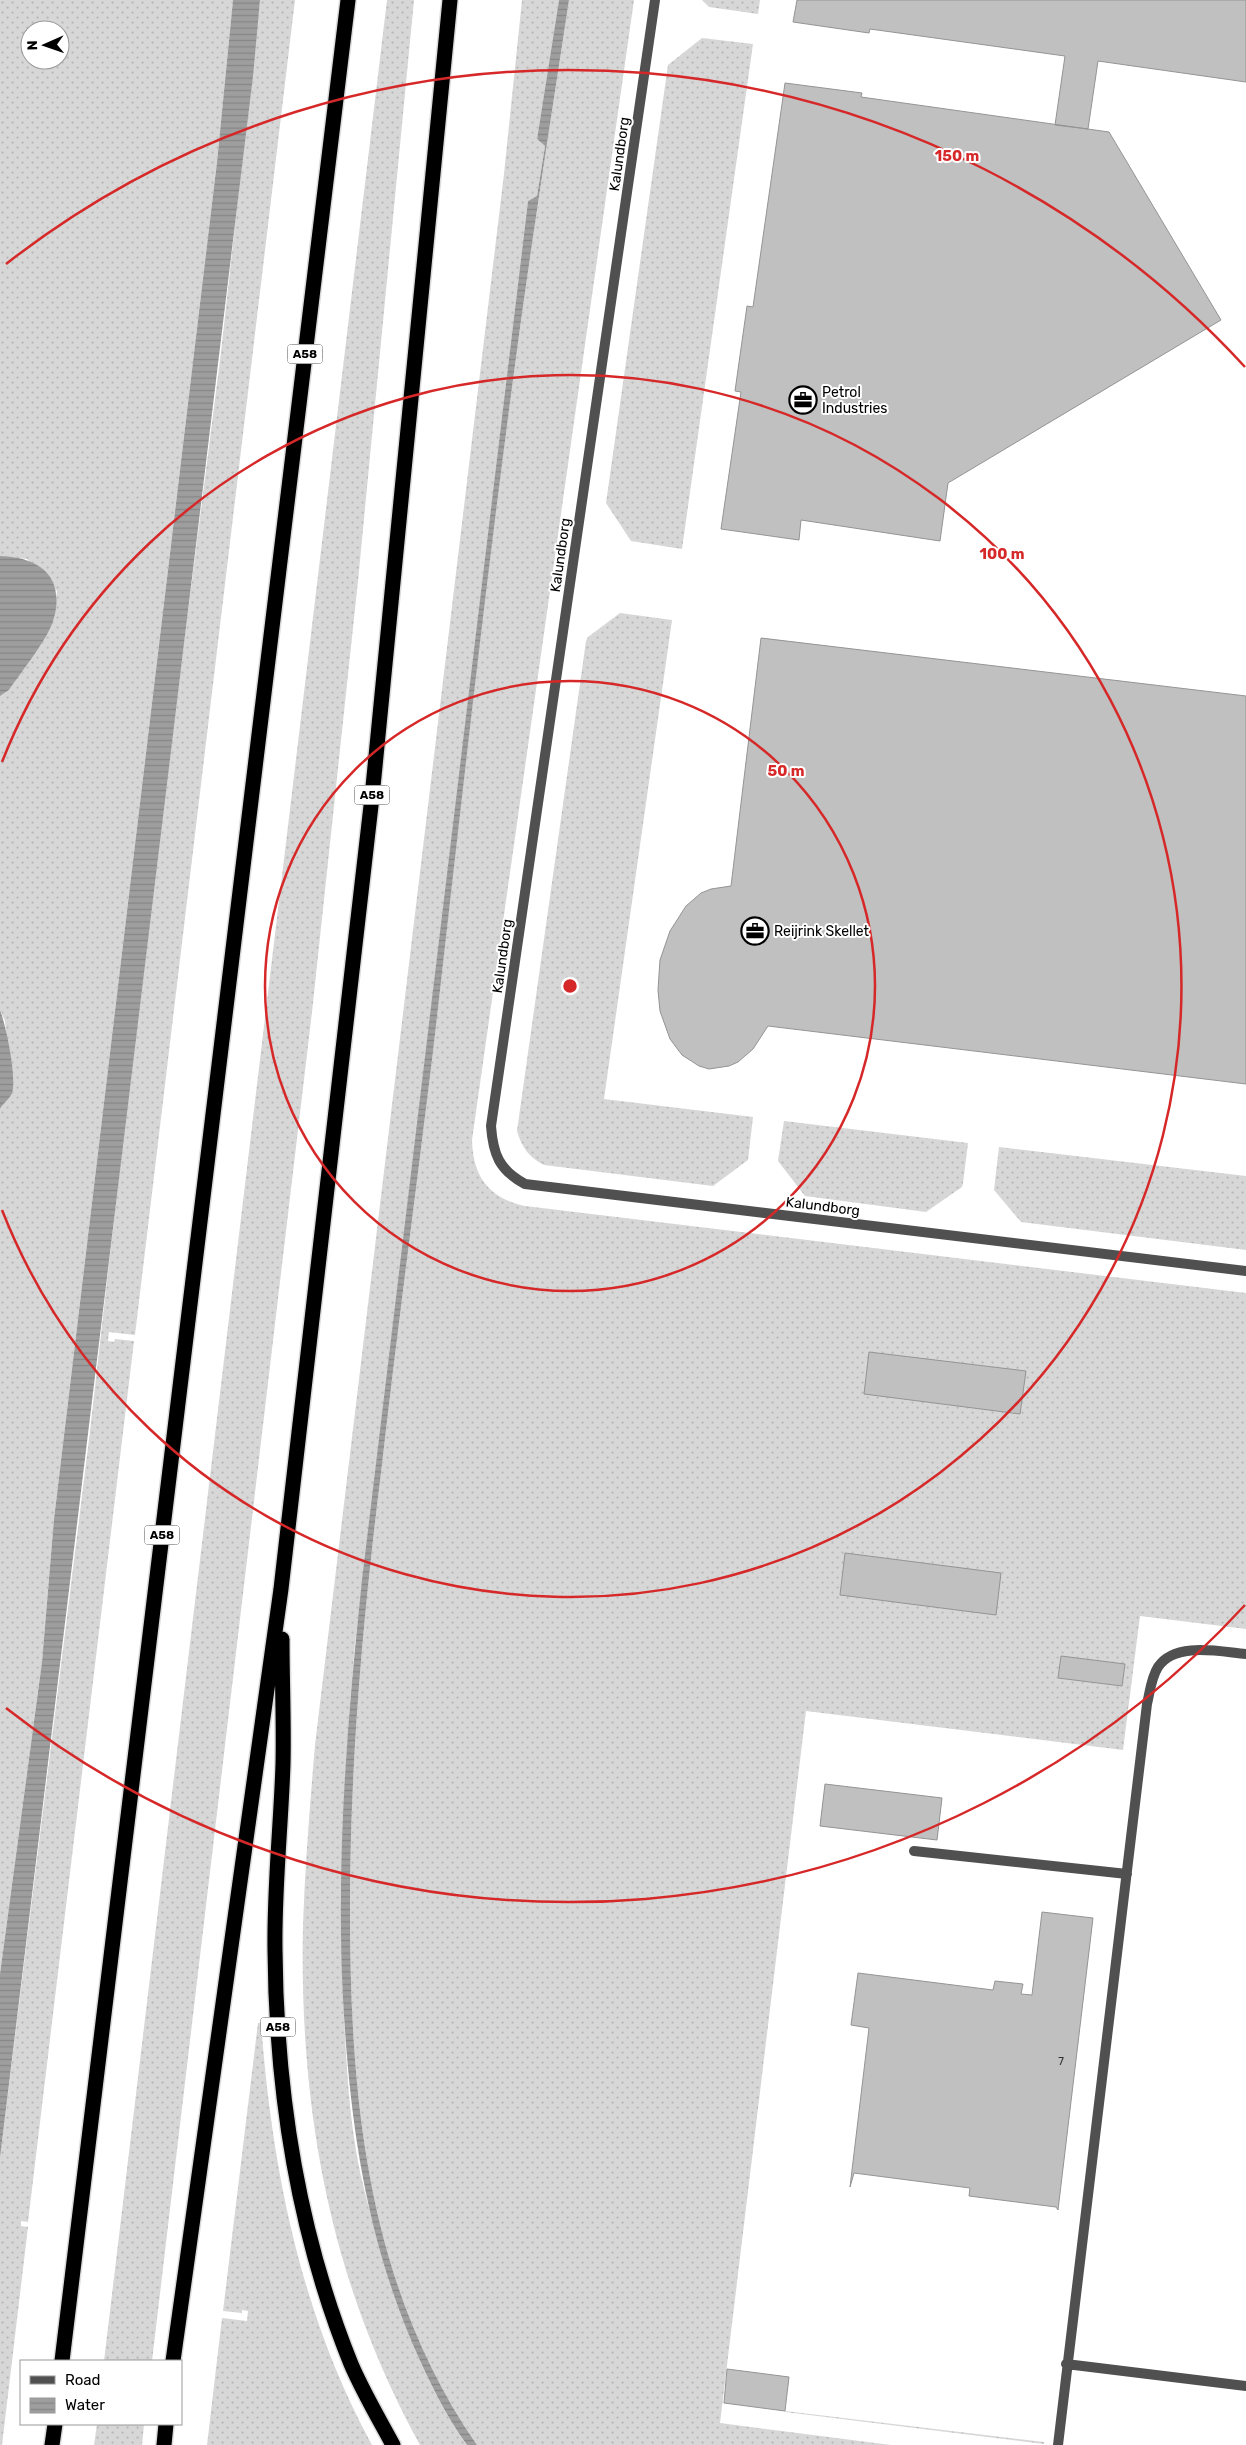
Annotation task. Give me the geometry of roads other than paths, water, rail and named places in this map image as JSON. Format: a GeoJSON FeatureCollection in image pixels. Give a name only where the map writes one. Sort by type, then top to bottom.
{"type":"FeatureCollection","features":[{"type":"Feature","properties":{"kind":"highway","name":"A58"},"geometry":{"type":"LineString","coordinates":[[62,2360],[348,0]]}},
{"type":"Feature","properties":{"kind":"highway","name":"A58"},"geometry":{"type":"LineString","coordinates":[[174,2360],[281,1590],[372,797],[450,0]]}},
{"type":"Feature","properties":{"kind":"highway","name":"A58"},"geometry":{"type":"LineString","coordinates":[[281,1590],[283,1763],[275,1885],[275,1952],[278,2029],[285,2106],[301,2203],[312,2250],[352,2364],[393,2445]]}},
{"type":"Feature","properties":{"kind":"highway"},"geometry":{"type":"LineString","coordinates":[[52,2445],[55,2425]]}},
{"type":"Feature","properties":{"kind":"highway"},"geometry":{"type":"LineString","coordinates":[[164,2445],[166,2425]]}},
{"type":"Feature","properties":{"kind":"street","name":"Kalundborg"},"geometry":{"type":"LineString","coordinates":[[655,0],[491,1126],[493,1143],[499,1162],[509,1176],[525,1184],[1246,1271]]}},
{"type":"Feature","properties":{"kind":"street"},"geometry":{"type":"LineString","coordinates":[[1058,2445],[1066,2364],[1147,1704],[1158,1667],[1165,1660],[1184,1652],[1206,1651],[1246,1654]]}},
{"type":"Feature","properties":{"kind":"street"},"geometry":{"type":"LineString","coordinates":[[914,1851],[1127,1874]]}},
{"type":"Feature","properties":{"kind":"street"},"geometry":{"type":"LineString","coordinates":[[1066,2364],[1246,2386]]}},
{"type":"Feature","properties":{"kind":"water"},"geometry":{"type":"Polygon","coordinates":[[[233,0],[260,0],[253,76],[0,2158],[0,1974],[42,1662],[54,1519],[217,162],[233,0]]]}},
{"type":"Feature","properties":{"kind":"water"},"geometry":{"type":"Polygon","coordinates":[[[559,0],[569,0],[518,346],[480,641],[433,1052],[374,1527],[363,1635],[352,1799],[350,1908],[354,2049],[361,2118],[372,2187],[388,2254],[410,2320],[440,2384],[477,2445],[467,2445],[432,2385],[397,2304],[383,2262],[363,2176],[350,2090],[343,1999],[341,1947],[342,1842],[352,1684],[362,1580],[528,201],[537,196],[545,146],[537,139],[559,0]]]}},
{"type":"Feature","properties":{"kind":"water"},"geometry":{"type":"Polygon","coordinates":[[[0,556],[26,560],[46,572],[52,580],[56,591],[56,603],[54,618],[41,645],[9,690],[0,696],[0,556]]]}},
{"type":"Feature","properties":{"kind":"water"},"geometry":{"type":"Polygon","coordinates":[[[0,1010],[10,1052],[13,1086],[11,1095],[0,1109],[0,1010]]]}},
{"type":"Feature","properties":{"kind":"place","name":"Petrol Industries"},"geometry":{"type":"Point","coordinates":[803,400]}},
{"type":"Feature","properties":{"kind":"place","name":"Reijrink Skellet"},"geometry":{"type":"Point","coordinates":[755,931]}}]}
